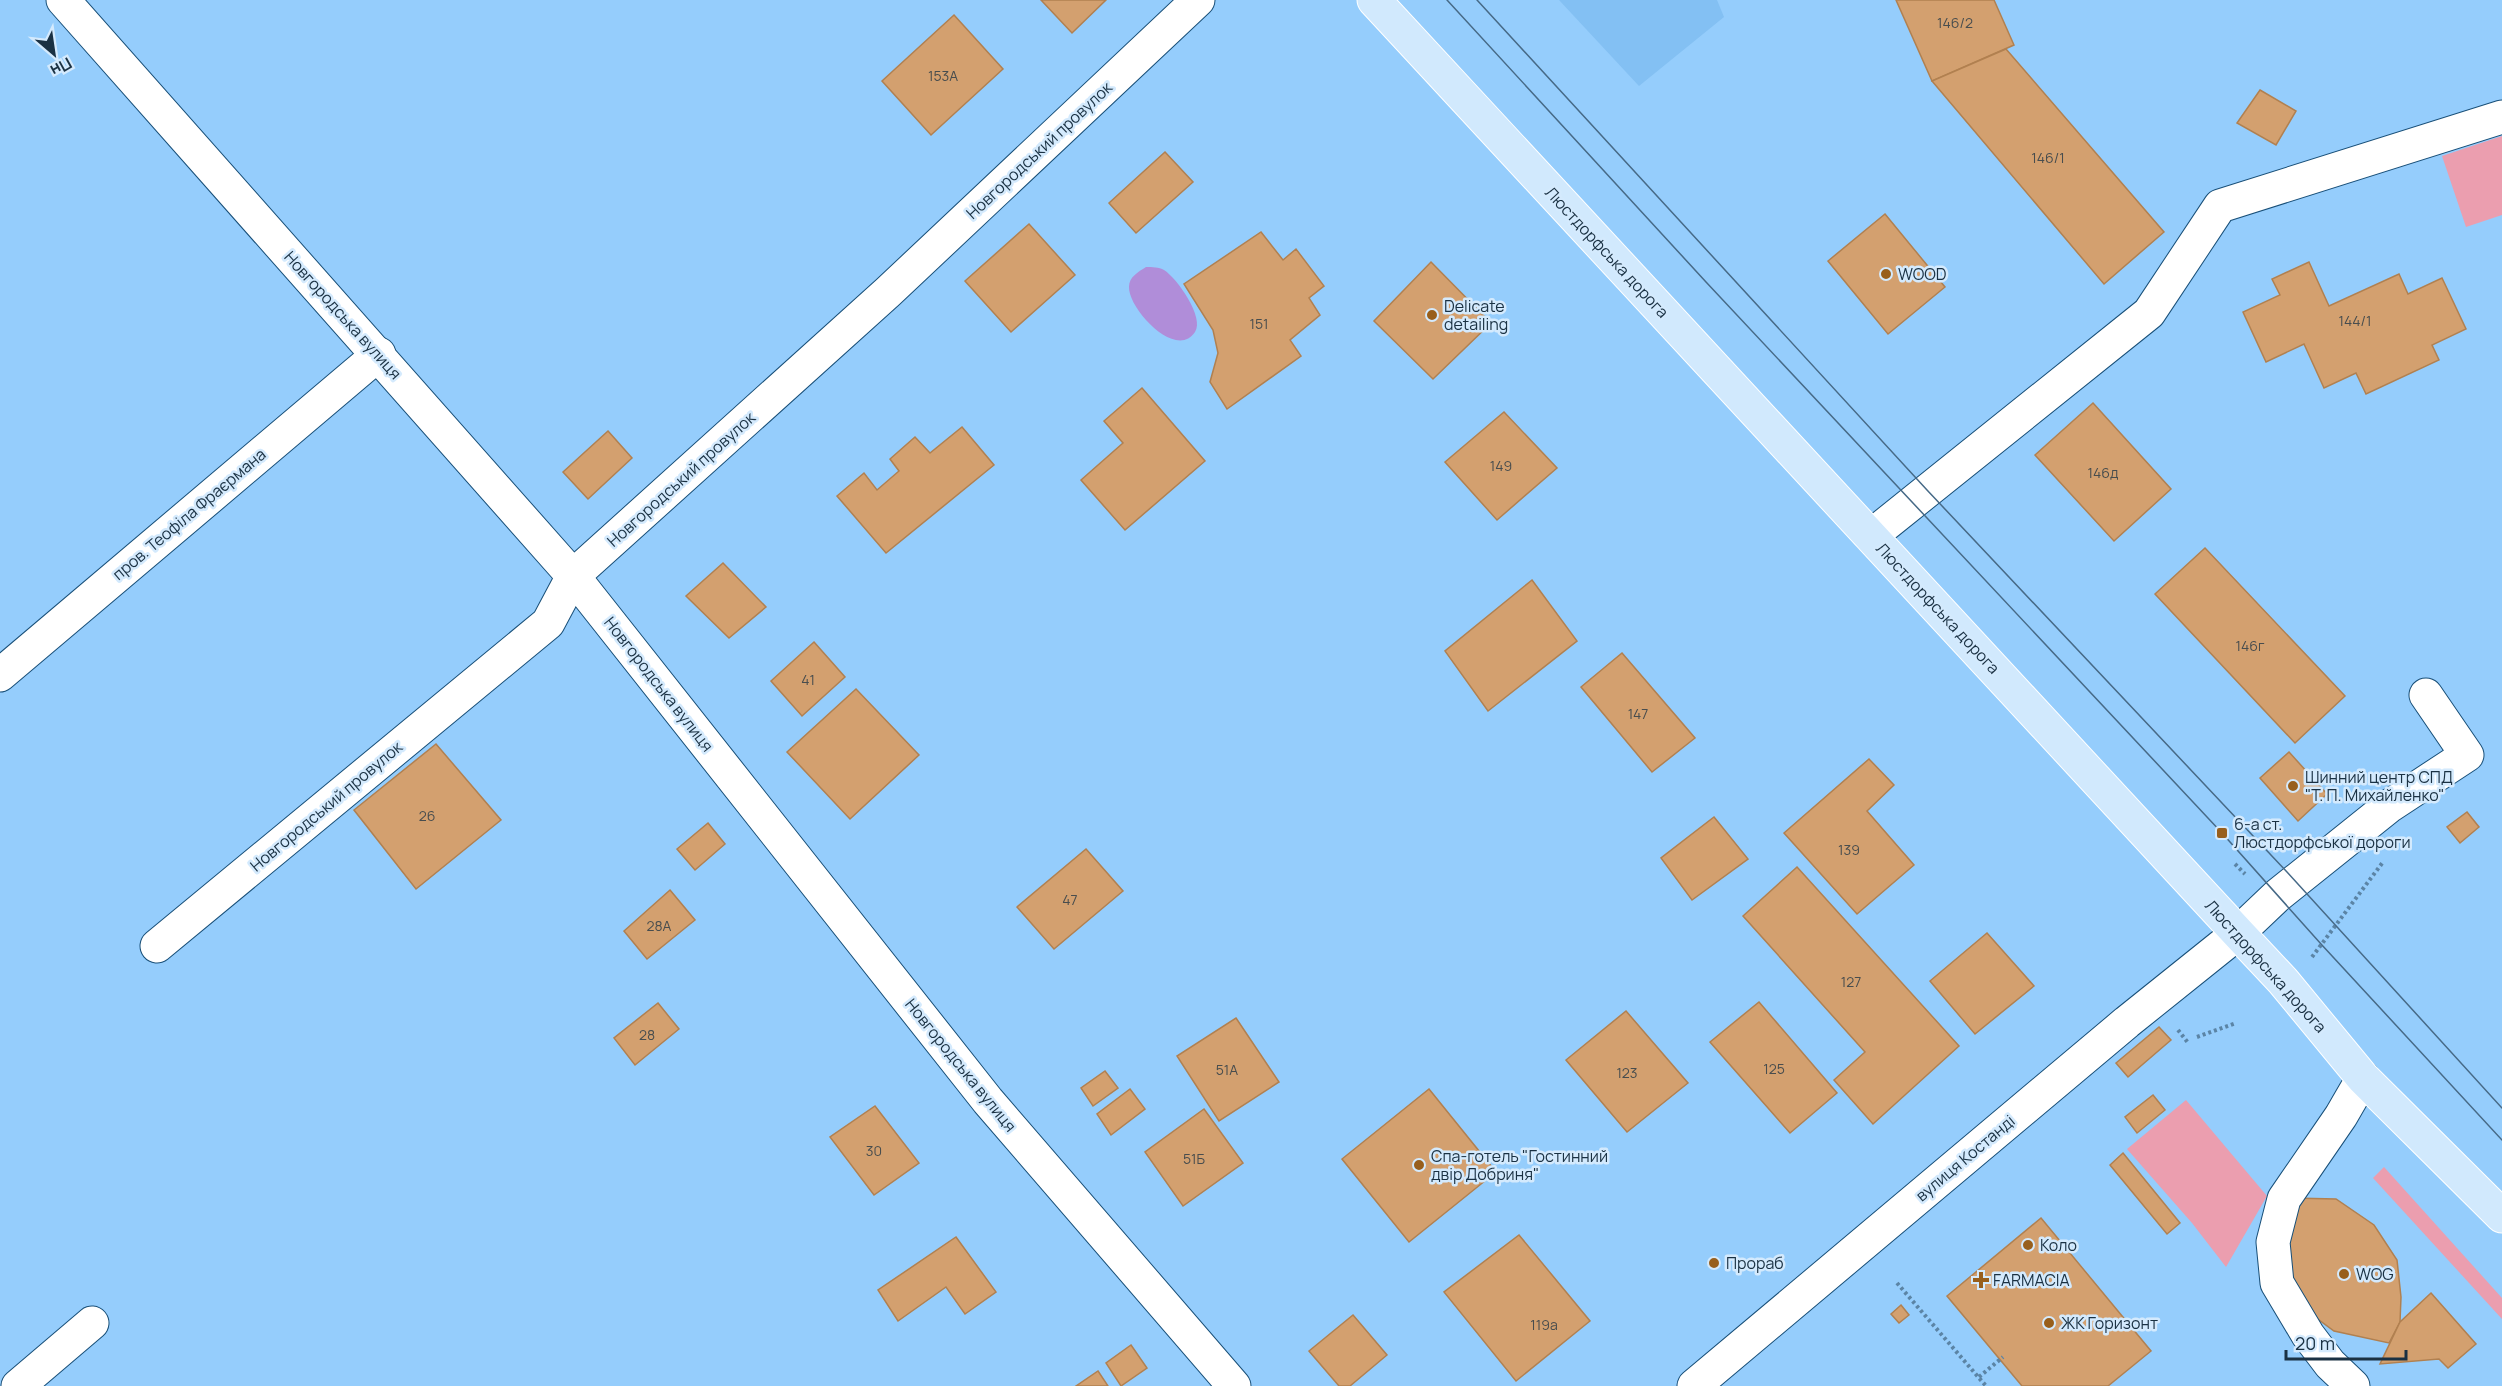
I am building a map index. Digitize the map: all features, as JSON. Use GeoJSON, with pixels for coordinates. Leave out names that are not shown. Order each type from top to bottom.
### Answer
{"type":"FeatureCollection","features":[{"type":"Feature","properties":{"kind":"main road","name":"Люстдорфська дорога"},"geometry":{"type":"LineString","coordinates":[[1374,0],[2283,981],[2363,1078],[2502,1216]]}},
{"type":"Feature","properties":{"kind":"street","name":"Новгородська вулиця"},"geometry":{"type":"LineString","coordinates":[[63,0],[379,354],[573,576],[988,1101],[1234,1386]]}},
{"type":"Feature","properties":{"kind":"street","name":"Новгородський провулок"},"geometry":{"type":"LineString","coordinates":[[157,946],[548,623],[573,576],[888,292],[1198,0]]}},
{"type":"Feature","properties":{"kind":"street"},"geometry":{"type":"LineString","coordinates":[[1871,536],[2149,313],[2220,206],[2502,117]]}},
{"type":"Feature","properties":{"kind":"street","name":"пров. Теофіла Фраєрмана"},"geometry":{"type":"LineString","coordinates":[[0,675],[379,354]]}},
{"type":"Feature","properties":{"kind":"street","name":"вулиця Костанді"},"geometry":{"type":"LineString","coordinates":[[1694,1386],[2136,1015],[2238,933],[2278,895],[2388,807],[2467,755],[2426,695]]}},
{"type":"Feature","properties":{"kind":"street"},"geometry":{"type":"LineString","coordinates":[[2353,1386],[2330,1364],[2308,1335],[2277,1283],[2273,1242],[2284,1199],[2341,1116],[2363,1078]]}},
{"type":"Feature","properties":{"kind":"street"},"geometry":{"type":"LineString","coordinates":[[18,1386],[92,1323]]}},
{"type":"Feature","properties":{"kind":"path"},"geometry":{"type":"LineString","coordinates":[[2309,960],[2385,859]]}},
{"type":"Feature","properties":{"kind":"path"},"geometry":{"type":"LineString","coordinates":[[2172,1023],[2189,1044]]}},
{"type":"Feature","properties":{"kind":"path"},"geometry":{"type":"LineString","coordinates":[[2197,1037],[2236,1023]]}},
{"type":"Feature","properties":{"kind":"path"},"geometry":{"type":"LineString","coordinates":[[1897,1283],[1986,1386]]}},
{"type":"Feature","properties":{"kind":"path"},"geometry":{"type":"LineString","coordinates":[[1979,1377],[2003,1357]]}},
{"type":"Feature","properties":{"kind":"shaded area"},"geometry":{"type":"Polygon","coordinates":[[[1559,0],[1717,0],[1724,17],[1639,86],[1559,0]]]}},
{"type":"Feature","properties":{"kind":"shaded area"},"geometry":{"type":"Polygon","coordinates":[[[2502,136],[2502,215],[2466,227],[2442,156],[2502,136]]]}},
{"type":"Feature","properties":{"kind":"shaded area"},"geometry":{"type":"Polygon","coordinates":[[[1146,267],[1164,270],[1176,281],[1188,299],[1193,308],[1197,326],[1195,332],[1187,339],[1177,340],[1166,336],[1154,328],[1136,307],[1129,283],[1134,275],[1146,267]]]}},
{"type":"Feature","properties":{"kind":"shaded area"},"geometry":{"type":"Polygon","coordinates":[[[2186,1100],[2267,1196],[2226,1267],[2192,1223],[2127,1149],[2186,1100]]]}},
{"type":"Feature","properties":{"kind":"shaded area"},"geometry":{"type":"Polygon","coordinates":[[[2384,1167],[2502,1298],[2502,1319],[2373,1178],[2384,1167]]]}},
{"type":"Feature","properties":{"kind":"building"},"geometry":{"type":"Polygon","coordinates":[[[1041,0],[1106,0],[1072,33],[1041,0]]]}},
{"type":"Feature","properties":{"kind":"building"},"geometry":{"type":"Polygon","coordinates":[[[1896,0],[1994,0],[2014,45],[1932,81],[1896,0]]]}},
{"type":"Feature","properties":{"kind":"building"},"geometry":{"type":"Polygon","coordinates":[[[954,15],[1003,69],[931,135],[882,81],[954,15]]]}},
{"type":"Feature","properties":{"kind":"building"},"geometry":{"type":"Polygon","coordinates":[[[2006,49],[2164,232],[2104,284],[1932,81],[2006,49]]]}},
{"type":"Feature","properties":{"kind":"building"},"geometry":{"type":"Polygon","coordinates":[[[2260,90],[2296,111],[2276,145],[2237,123],[2260,90]]]}},
{"type":"Feature","properties":{"kind":"building"},"geometry":{"type":"Polygon","coordinates":[[[1165,152],[1193,182],[1136,233],[1109,203],[1165,152]]]}},
{"type":"Feature","properties":{"kind":"building","name":"WOOD"},"geometry":{"type":"Polygon","coordinates":[[[1885,214],[1945,287],[1888,334],[1828,261],[1885,214]]]}},
{"type":"Feature","properties":{"kind":"building"},"geometry":{"type":"Polygon","coordinates":[[[1029,224],[1075,275],[1011,332],[965,281],[1029,224]]]}},
{"type":"Feature","properties":{"kind":"building"},"geometry":{"type":"Polygon","coordinates":[[[1261,232],[1283,260],[1296,249],[1324,286],[1309,298],[1320,315],[1290,340],[1301,356],[1227,409],[1210,382],[1218,353],[1213,330],[1184,284],[1261,232]]]}},
{"type":"Feature","properties":{"kind":"building","name":"Delicate detailing"},"geometry":{"type":"Polygon","coordinates":[[[1431,262],[1491,323],[1433,379],[1374,321],[1431,262]]]}},
{"type":"Feature","properties":{"kind":"building"},"geometry":{"type":"Polygon","coordinates":[[[2309,262],[2329,306],[2399,274],[2408,294],[2442,278],[2466,329],[2432,345],[2439,360],[2366,394],[2356,373],[2324,388],[2304,344],[2266,362],[2243,312],[2280,295],[2272,279],[2309,262]]]}},
{"type":"Feature","properties":{"kind":"building"},"geometry":{"type":"Polygon","coordinates":[[[1142,388],[1205,461],[1125,530],[1081,480],[1123,443],[1104,421],[1142,388]]]}},
{"type":"Feature","properties":{"kind":"building"},"geometry":{"type":"Polygon","coordinates":[[[2093,403],[2171,489],[2114,541],[2035,455],[2093,403]]]}},
{"type":"Feature","properties":{"kind":"building"},"geometry":{"type":"Polygon","coordinates":[[[1504,412],[1557,468],[1497,520],[1445,462],[1504,412]]]}},
{"type":"Feature","properties":{"kind":"building"},"geometry":{"type":"Polygon","coordinates":[[[962,427],[994,465],[886,553],[837,496],[864,473],[877,490],[899,471],[890,459],[915,437],[930,453],[962,427]]]}},
{"type":"Feature","properties":{"kind":"building"},"geometry":{"type":"Polygon","coordinates":[[[608,431],[632,458],[588,499],[563,472],[608,431]]]}},
{"type":"Feature","properties":{"kind":"building"},"geometry":{"type":"Polygon","coordinates":[[[2205,548],[2345,696],[2295,743],[2155,594],[2205,548]]]}},
{"type":"Feature","properties":{"kind":"building"},"geometry":{"type":"Polygon","coordinates":[[[723,563],[766,607],[729,638],[686,596],[723,563]]]}},
{"type":"Feature","properties":{"kind":"building"},"geometry":{"type":"Polygon","coordinates":[[[1532,580],[1577,641],[1488,711],[1445,651],[1532,580]]]}},
{"type":"Feature","properties":{"kind":"building"},"geometry":{"type":"Polygon","coordinates":[[[814,642],[845,677],[802,716],[771,681],[814,642]]]}},
{"type":"Feature","properties":{"kind":"building"},"geometry":{"type":"Polygon","coordinates":[[[1622,653],[1695,738],[1652,772],[1581,687],[1622,653]]]}},
{"type":"Feature","properties":{"kind":"building"},"geometry":{"type":"Polygon","coordinates":[[[856,689],[919,755],[850,819],[787,752],[856,689]]]}},
{"type":"Feature","properties":{"kind":"building"},"geometry":{"type":"Polygon","coordinates":[[[436,744],[501,820],[416,889],[354,810],[436,744]]]}},
{"type":"Feature","properties":{"kind":"building","name":"Шинний центр СПД \"Т. П. Михайленко\""},"geometry":{"type":"Polygon","coordinates":[[[2289,752],[2327,794],[2298,821],[2260,778],[2289,752]]]}},
{"type":"Feature","properties":{"kind":"building"},"geometry":{"type":"Polygon","coordinates":[[[1869,759],[1894,785],[1867,811],[1914,865],[1857,914],[1784,833],[1869,759]]]}},
{"type":"Feature","properties":{"kind":"building"},"geometry":{"type":"Polygon","coordinates":[[[2467,812],[2479,827],[2460,843],[2447,827],[2467,812]]]}},
{"type":"Feature","properties":{"kind":"building"},"geometry":{"type":"Polygon","coordinates":[[[1714,817],[1748,859],[1692,900],[1661,858],[1714,817]]]}},
{"type":"Feature","properties":{"kind":"building"},"geometry":{"type":"Polygon","coordinates":[[[708,823],[725,844],[695,870],[677,849],[708,823]]]}},
{"type":"Feature","properties":{"kind":"building"},"geometry":{"type":"Polygon","coordinates":[[[1086,849],[1123,891],[1054,949],[1017,907],[1086,849]]]}},
{"type":"Feature","properties":{"kind":"building"},"geometry":{"type":"Polygon","coordinates":[[[1797,867],[1959,1046],[1873,1124],[1834,1080],[1865,1052],[1743,916],[1797,867]]]}},
{"type":"Feature","properties":{"kind":"building"},"geometry":{"type":"Polygon","coordinates":[[[670,890],[695,920],[647,959],[624,931],[670,890]]]}},
{"type":"Feature","properties":{"kind":"building"},"geometry":{"type":"Polygon","coordinates":[[[1987,933],[2034,986],[1975,1034],[1930,981],[1987,933]]]}},
{"type":"Feature","properties":{"kind":"building"},"geometry":{"type":"Polygon","coordinates":[[[1759,1002],[1837,1093],[1790,1133],[1710,1042],[1759,1002]]]}},
{"type":"Feature","properties":{"kind":"building"},"geometry":{"type":"Polygon","coordinates":[[[658,1003],[679,1029],[635,1065],[614,1038],[658,1003]]]}},
{"type":"Feature","properties":{"kind":"building"},"geometry":{"type":"Polygon","coordinates":[[[1626,1011],[1688,1083],[1627,1132],[1566,1060],[1626,1011]]]}},
{"type":"Feature","properties":{"kind":"building"},"geometry":{"type":"Polygon","coordinates":[[[1236,1018],[1279,1082],[1219,1121],[1177,1056],[1236,1018]]]}},
{"type":"Feature","properties":{"kind":"building"},"geometry":{"type":"Polygon","coordinates":[[[2159,1027],[2171,1040],[2128,1077],[2116,1063],[2159,1027]]]}},
{"type":"Feature","properties":{"kind":"building"},"geometry":{"type":"Polygon","coordinates":[[[1105,1071],[1118,1088],[1093,1106],[1081,1088],[1105,1071]]]}},
{"type":"Feature","properties":{"kind":"building"},"geometry":{"type":"Polygon","coordinates":[[[1130,1089],[1145,1109],[1111,1135],[1097,1114],[1130,1089]]]}},
{"type":"Feature","properties":{"kind":"building","name":"Спа-готель \"Гостинний двір Добриня\""},"geometry":{"type":"Polygon","coordinates":[[[1429,1089],[1496,1172],[1409,1242],[1342,1159],[1429,1089]]]}},
{"type":"Feature","properties":{"kind":"building"},"geometry":{"type":"Polygon","coordinates":[[[2153,1095],[2165,1110],[2137,1133],[2125,1117],[2153,1095]]]}},
{"type":"Feature","properties":{"kind":"building"},"geometry":{"type":"Polygon","coordinates":[[[875,1106],[919,1163],[874,1195],[830,1137],[875,1106]]]}},
{"type":"Feature","properties":{"kind":"building"},"geometry":{"type":"Polygon","coordinates":[[[1204,1109],[1243,1163],[1183,1206],[1145,1152],[1204,1109]]]}},
{"type":"Feature","properties":{"kind":"building"},"geometry":{"type":"Polygon","coordinates":[[[2123,1153],[2180,1223],[2167,1234],[2110,1165],[2123,1153]]]}},
{"type":"Feature","properties":{"kind":"building","name":"WOG"},"geometry":{"type":"Polygon","coordinates":[[[2291,1198],[2336,1199],[2374,1225],[2397,1260],[2401,1297],[2400,1322],[2389,1343],[2334,1331],[2307,1311],[2282,1254],[2291,1198]]]}},
{"type":"Feature","properties":{"kind":"building","name":"ЖК Горизонт"},"geometry":{"type":"Polygon","coordinates":[[[2041,1218],[2151,1351],[2108,1386],[2022,1386],[1947,1296],[2041,1218]]]}},
{"type":"Feature","properties":{"kind":"building"},"geometry":{"type":"Polygon","coordinates":[[[1519,1235],[1590,1321],[1516,1381],[1444,1292],[1519,1235]]]}},
{"type":"Feature","properties":{"kind":"building"},"geometry":{"type":"Polygon","coordinates":[[[956,1237],[996,1292],[965,1314],[946,1287],[898,1321],[878,1290],[956,1237]]]}},
{"type":"Feature","properties":{"kind":"building"},"geometry":{"type":"Polygon","coordinates":[[[2431,1293],[2476,1344],[2448,1368],[2439,1359],[2380,1364],[2400,1322],[2431,1293]]]}},
{"type":"Feature","properties":{"kind":"building"},"geometry":{"type":"Polygon","coordinates":[[[1901,1305],[1909,1315],[1899,1323],[1891,1314],[1901,1305]]]}},
{"type":"Feature","properties":{"kind":"building"},"geometry":{"type":"Polygon","coordinates":[[[1353,1315],[1387,1355],[1350,1386],[1339,1386],[1309,1351],[1353,1315]]]}},
{"type":"Feature","properties":{"kind":"building"},"geometry":{"type":"Polygon","coordinates":[[[1131,1345],[1147,1368],[1121,1386],[1106,1363],[1131,1345]]]}},
{"type":"Feature","properties":{"kind":"building"},"geometry":{"type":"Polygon","coordinates":[[[1098,1371],[1108,1386],[1076,1386],[1098,1371]]]}},
{"type":"Feature","properties":{"kind":"tram line"},"geometry":{"type":"LineString","coordinates":[[1447,0],[1706,282],[2222,833],[2502,1140]]}},
{"type":"Feature","properties":{"kind":"tram line"},"geometry":{"type":"LineString","coordinates":[[1477,0],[1927,490],[2287,872],[2502,1108]]}},
{"type":"Feature","properties":{"kind":"place","name":"WOOD"},"geometry":{"type":"Point","coordinates":[1886,274]}},
{"type":"Feature","properties":{"kind":"place","name":"Delicate detailing"},"geometry":{"type":"Point","coordinates":[1432,315]}},
{"type":"Feature","properties":{"kind":"place","name":"Шинний центр СПД \"Т. П. Михайленко\""},"geometry":{"type":"Point","coordinates":[2293,786]}},
{"type":"Feature","properties":{"kind":"place","name":"6-а ст. Люстдорфської дороги"},"geometry":{"type":"Point","coordinates":[2222,833]}},
{"type":"Feature","properties":{"kind":"place","name":"Спа-готель \"Гостинний двір Добриня\""},"geometry":{"type":"Point","coordinates":[1419,1165]}},
{"type":"Feature","properties":{"kind":"place","name":"Коло"},"geometry":{"type":"Point","coordinates":[2028,1245]}},
{"type":"Feature","properties":{"kind":"place","name":"Прораб"},"geometry":{"type":"Point","coordinates":[1714,1263]}},
{"type":"Feature","properties":{"kind":"place","name":"WOG"},"geometry":{"type":"Point","coordinates":[2344,1274]}},
{"type":"Feature","properties":{"kind":"place","name":"FARMACIA"},"geometry":{"type":"Point","coordinates":[1981,1280]}},
{"type":"Feature","properties":{"kind":"place","name":"ЖК Горизонт"},"geometry":{"type":"Point","coordinates":[2049,1323]}}]}
